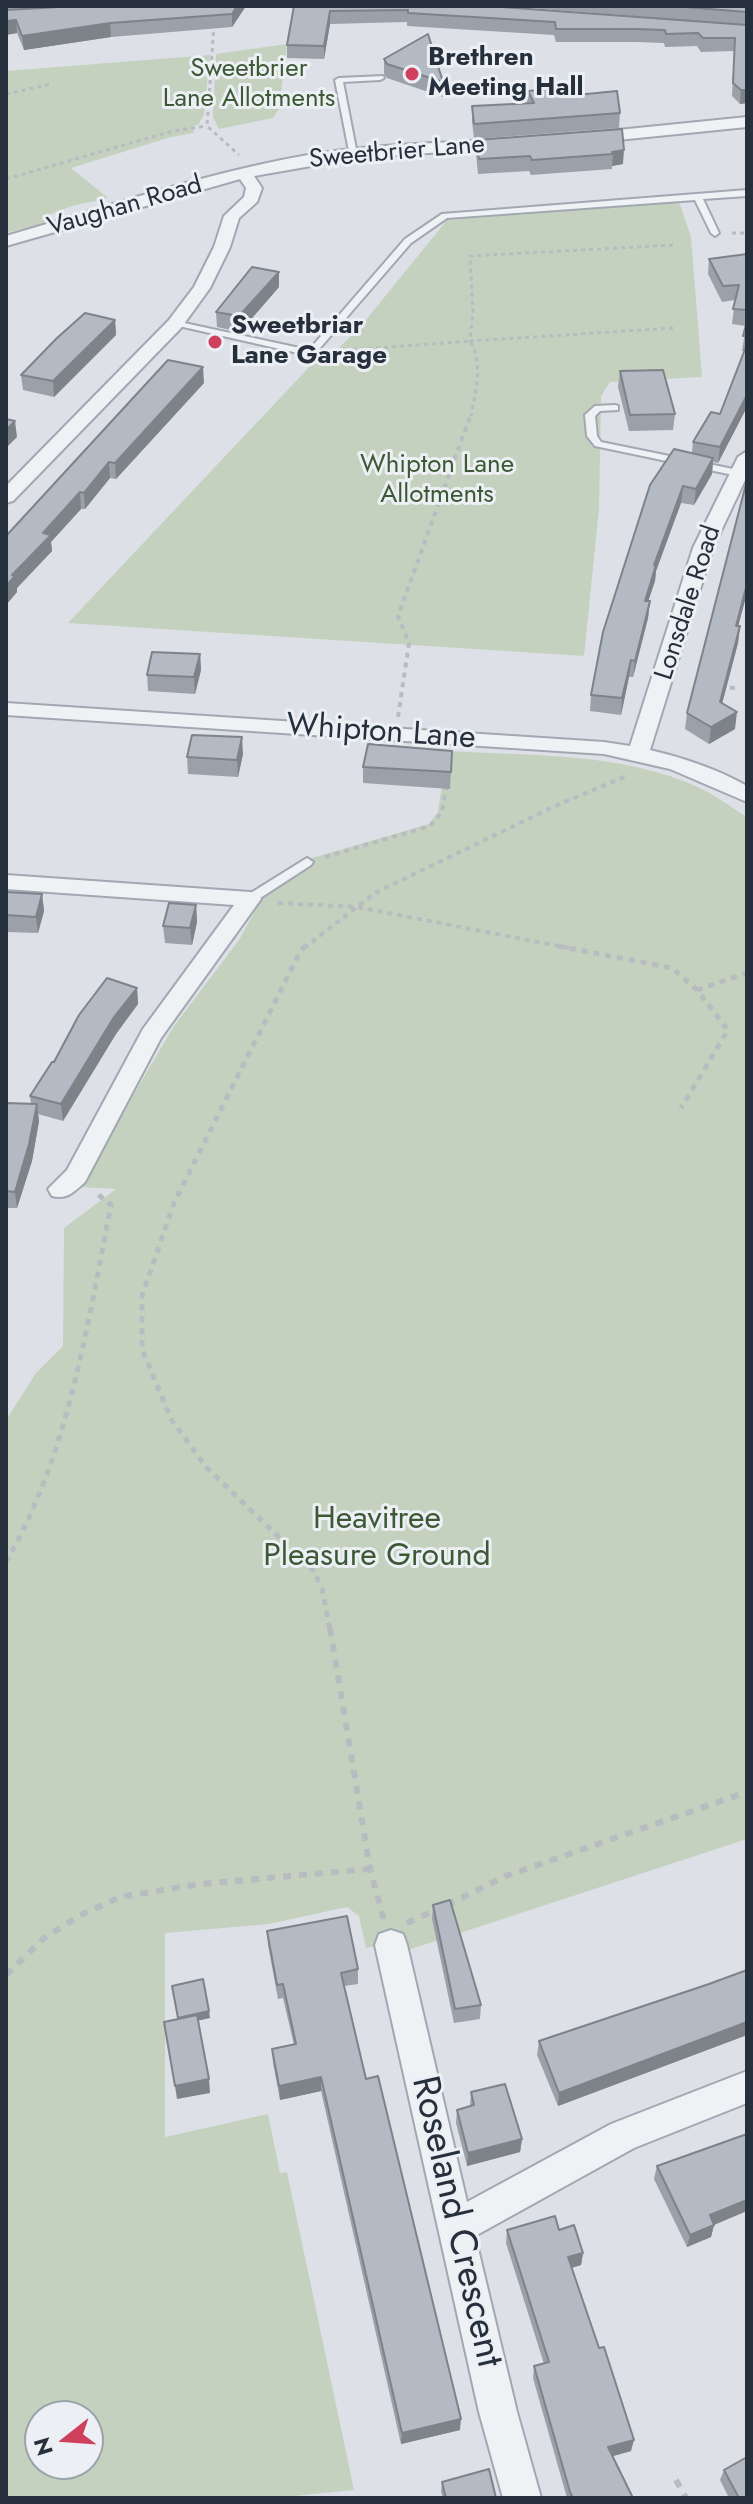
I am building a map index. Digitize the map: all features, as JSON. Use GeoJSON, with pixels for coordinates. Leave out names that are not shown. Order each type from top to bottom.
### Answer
{"type":"FeatureCollection","features":[{"type":"Feature","properties":{"kind":"street"},"geometry":{"type":"LineString","coordinates":[[572,139],[747,122]]}},
{"type":"Feature","properties":{"kind":"street","name":"Sweetbrier Lane"},"geometry":{"type":"LineString","coordinates":[[252,172],[353,154],[531,142]]}},
{"type":"Feature","properties":{"kind":"street"},"geometry":{"type":"LineString","coordinates":[[6,497],[175,324],[202,288],[220,199],[251,199],[254,188],[252,172]]}},
{"type":"Feature","properties":{"kind":"street","name":"Vaughan Road"},"geometry":{"type":"LineString","coordinates":[[6,241],[220,199],[252,172]]}},
{"type":"Feature","properties":{"kind":"street","name":"Lonsdale Road"},"geometry":{"type":"LineString","coordinates":[[638,753],[703,548],[742,465]]}},
{"type":"Feature","properties":{"kind":"street"},"geometry":{"type":"LineString","coordinates":[[727,495],[747,502]]}},
{"type":"Feature","properties":{"kind":"street","name":"Whipton Lane"},"geometry":{"type":"LineString","coordinates":[[6,709],[563,744],[638,753],[667,760],[707,773],[747,795]]}},
{"type":"Feature","properties":{"kind":"street"},"geometry":{"type":"LineString","coordinates":[[6,882],[244,899]]}},
{"type":"Feature","properties":{"kind":"street"},"geometry":{"type":"LineString","coordinates":[[68,1182],[151,1035],[244,899]]}},
{"type":"Feature","properties":{"kind":"street","name":"Roseland Crescent"},"geometry":{"type":"LineString","coordinates":[[392,1934],[498,2412],[522,2498]]}},
{"type":"Feature","properties":{"kind":"street"},"geometry":{"type":"LineString","coordinates":[[456,2227],[623,2136],[747,2087]]}},
{"type":"Feature","properties":{"kind":"lane"},"geometry":{"type":"LineString","coordinates":[[353,154],[339,80],[380,78]]}},
{"type":"Feature","properties":{"kind":"lane"},"geometry":{"type":"LineString","coordinates":[[175,324],[311,353],[408,241],[445,216],[747,193]]}},
{"type":"Feature","properties":{"kind":"lane"},"geometry":{"type":"LineString","coordinates":[[698,197],[715,233]]}},
{"type":"Feature","properties":{"kind":"lane"},"geometry":{"type":"LineString","coordinates":[[615,408],[598,408],[590,415],[592,436],[598,444],[742,465]]}},
{"type":"Feature","properties":{"kind":"lane"},"geometry":{"type":"LineString","coordinates":[[244,899],[307,862]]}},
{"type":"Feature","properties":{"kind":"path"},"geometry":{"type":"LineString","coordinates":[[207,126],[214,24]]}},
{"type":"Feature","properties":{"kind":"path"},"geometry":{"type":"LineString","coordinates":[[6,94],[51,84]]}},
{"type":"Feature","properties":{"kind":"path"},"geometry":{"type":"LineString","coordinates":[[207,126],[252,172]]}},
{"type":"Feature","properties":{"kind":"path"},"geometry":{"type":"LineString","coordinates":[[6,179],[173,131],[207,126]]}},
{"type":"Feature","properties":{"kind":"path"},"geometry":{"type":"LineString","coordinates":[[397,719],[409,643],[398,616],[442,499],[455,452],[469,425],[477,384],[476,350],[470,341],[473,312],[470,256],[673,245]]}},
{"type":"Feature","properties":{"kind":"path"},"geometry":{"type":"LineString","coordinates":[[311,353],[673,328]]}},
{"type":"Feature","properties":{"kind":"path"},"geometry":{"type":"LineString","coordinates":[[664,677],[739,689]]}},
{"type":"Feature","properties":{"kind":"path"},"geometry":{"type":"LineString","coordinates":[[307,862],[430,826],[442,812],[454,737]]}},
{"type":"Feature","properties":{"kind":"path"},"geometry":{"type":"LineString","coordinates":[[667,760],[555,806],[375,893],[301,950],[239,1068],[174,1203],[142,1296],[142,1349],[171,1419],[189,1445],[237,1499],[292,1547],[313,1570],[322,1589],[370,1869],[392,1934],[506,1876],[747,1792]]}},
{"type":"Feature","properties":{"kind":"path"},"geometry":{"type":"LineString","coordinates":[[244,899],[305,906],[357,907],[672,968],[697,990],[728,1030],[681,1108]]}},
{"type":"Feature","properties":{"kind":"path"},"geometry":{"type":"LineString","coordinates":[[697,990],[747,973]]}},
{"type":"Feature","properties":{"kind":"path"},"geometry":{"type":"LineString","coordinates":[[6,1562],[29,1522],[76,1385],[111,1205],[68,1182]]}},
{"type":"Feature","properties":{"kind":"path"},"geometry":{"type":"LineString","coordinates":[[6,1975],[43,1939],[79,1916],[120,1897],[200,1884],[370,1869]]}},
{"type":"Feature","properties":{"kind":"path"},"geometry":{"type":"LineString","coordinates":[[676,2480],[686,2498]]}},
{"type":"Feature","properties":{"kind":"green space","name":"Sweetbrier Lane Allotments"},"geometry":{"type":"Polygon","coordinates":[[[287,44],[279,109],[273,118],[219,129],[213,117],[216,54],[287,44]]]}},
{"type":"Feature","properties":{"kind":"green space","name":"Sweetbrier Lane Allotments"},"geometry":{"type":"Polygon","coordinates":[[[210,55],[204,115],[198,125],[192,126],[194,133],[171,137],[71,168],[108,198],[72,206],[51,214],[43,224],[6,233],[6,71],[210,55]]]}},
{"type":"Feature","properties":{"kind":"green space","name":"Whipton Lane Allotments"},"geometry":{"type":"Polygon","coordinates":[[[679,202],[691,237],[702,377],[610,382],[601,396],[599,508],[584,656],[68,623],[313,363],[328,359],[361,326],[447,220],[679,202]]]}},
{"type":"Feature","properties":{"kind":"green space","name":"Heavitree Pleasure Ground"},"geometry":{"type":"Polygon","coordinates":[[[447,751],[543,755],[640,768],[700,788],[747,817],[747,1839],[408,1950],[405,1940],[366,1948],[359,1916],[347,1907],[269,1924],[165,1933],[165,2137],[268,2114],[280,2173],[287,2172],[354,2490],[274,2498],[6,2498],[6,1420],[36,1373],[63,1346],[64,1228],[116,1189],[79,1187],[174,1026],[239,940],[267,889],[305,860],[429,824],[438,812],[447,751]]]}},
{"type":"Feature","properties":{"kind":"building"},"geometry":{"type":"Polygon","coordinates":[[[77,6],[237,6],[232,14],[110,23],[22,36],[16,20],[6,21],[6,10],[77,6]]]}},
{"type":"Feature","properties":{"kind":"building"},"geometry":{"type":"Polygon","coordinates":[[[294,6],[488,6],[747,25],[747,90],[741,90],[733,83],[735,38],[703,38],[698,33],[666,34],[665,30],[556,29],[555,22],[408,13],[408,10],[330,11],[324,46],[287,45],[294,6]]]}},
{"type":"Feature","properties":{"kind":"building"},"geometry":{"type":"Polygon","coordinates":[[[672,6],[747,6],[747,12],[672,6]]]}},
{"type":"Feature","properties":{"kind":"building"},"geometry":{"type":"Polygon","coordinates":[[[428,34],[443,82],[387,64],[384,59],[428,34]]]}},
{"type":"Feature","properties":{"kind":"building"},"geometry":{"type":"Polygon","coordinates":[[[562,88],[566,96],[617,91],[620,113],[474,124],[472,106],[534,103],[528,91],[562,88]]]}},
{"type":"Feature","properties":{"kind":"building"},"geometry":{"type":"Polygon","coordinates":[[[622,129],[624,150],[613,154],[532,160],[530,156],[479,159],[476,140],[622,129]]]}},
{"type":"Feature","properties":{"kind":"building"},"geometry":{"type":"Polygon","coordinates":[[[747,254],[747,310],[733,309],[739,285],[723,286],[709,259],[747,254]]]}},
{"type":"Feature","properties":{"kind":"building"},"geometry":{"type":"Polygon","coordinates":[[[252,267],[279,272],[239,316],[216,312],[252,267]]]}},
{"type":"Feature","properties":{"kind":"building"},"geometry":{"type":"Polygon","coordinates":[[[85,313],[115,320],[53,381],[21,375],[57,338],[85,313]]]}},
{"type":"Feature","properties":{"kind":"building"},"geometry":{"type":"Polygon","coordinates":[[[747,344],[747,395],[720,447],[693,442],[711,412],[720,414],[747,344]]]}},
{"type":"Feature","properties":{"kind":"building"},"geometry":{"type":"Polygon","coordinates":[[[168,360],[203,367],[115,463],[109,462],[84,493],[80,492],[43,533],[51,535],[12,575],[15,576],[6,586],[6,536],[168,360]]]}},
{"type":"Feature","properties":{"kind":"building"},"geometry":{"type":"Polygon","coordinates":[[[663,370],[675,414],[630,415],[620,371],[663,370]]]}},
{"type":"Feature","properties":{"kind":"building"},"geometry":{"type":"Polygon","coordinates":[[[6,419],[15,421],[6,430],[6,419]]]}},
{"type":"Feature","properties":{"kind":"building"},"geometry":{"type":"Polygon","coordinates":[[[674,449],[713,458],[696,489],[683,486],[654,565],[645,601],[650,601],[622,698],[591,695],[603,632],[650,485],[674,449]]]}},
{"type":"Feature","properties":{"kind":"building"},"geometry":{"type":"Polygon","coordinates":[[[747,480],[747,584],[736,626],[740,626],[720,702],[737,712],[711,727],[687,713],[747,480]]]}},
{"type":"Feature","properties":{"kind":"building"},"geometry":{"type":"Polygon","coordinates":[[[152,652],[200,654],[194,677],[147,675],[152,652]]]}},
{"type":"Feature","properties":{"kind":"building"},"geometry":{"type":"Polygon","coordinates":[[[192,735],[242,737],[237,760],[187,757],[192,735]]]}},
{"type":"Feature","properties":{"kind":"building"},"geometry":{"type":"Polygon","coordinates":[[[368,744],[452,751],[451,772],[363,767],[368,744]]]}},
{"type":"Feature","properties":{"kind":"building"},"geometry":{"type":"Polygon","coordinates":[[[6,892],[42,894],[36,917],[6,915],[6,892]]]}},
{"type":"Feature","properties":{"kind":"building"},"geometry":{"type":"Polygon","coordinates":[[[169,903],[196,905],[190,928],[163,926],[169,903]]]}},
{"type":"Feature","properties":{"kind":"building"},"geometry":{"type":"Polygon","coordinates":[[[107,978],[137,988],[114,1017],[61,1104],[30,1096],[54,1062],[79,1015],[107,978]]]}},
{"type":"Feature","properties":{"kind":"building"},"geometry":{"type":"Polygon","coordinates":[[[6,1103],[37,1104],[15,1192],[6,1191],[6,1103]]]}},
{"type":"Feature","properties":{"kind":"building"},"geometry":{"type":"Polygon","coordinates":[[[450,1900],[481,2005],[455,2009],[433,1905],[450,1900]]]}},
{"type":"Feature","properties":{"kind":"building"},"geometry":{"type":"Polygon","coordinates":[[[347,1916],[358,1969],[341,1973],[366,2079],[378,2076],[461,2419],[402,2433],[321,2077],[279,2086],[272,2049],[296,2044],[283,1984],[277,1985],[267,1931],[347,1916]]]}},
{"type":"Feature","properties":{"kind":"building"},"geometry":{"type":"Polygon","coordinates":[[[747,1970],[747,2022],[559,2093],[539,2041],[747,1970]]]}},
{"type":"Feature","properties":{"kind":"building"},"geometry":{"type":"Polygon","coordinates":[[[203,1979],[209,2011],[178,2018],[172,1986],[203,1979]]]}},
{"type":"Feature","properties":{"kind":"building"},"geometry":{"type":"Polygon","coordinates":[[[197,2015],[209,2079],[175,2086],[164,2022],[197,2015]]]}},
{"type":"Feature","properties":{"kind":"building"},"geometry":{"type":"Polygon","coordinates":[[[505,2084],[522,2139],[468,2153],[457,2110],[474,2105],[471,2092],[505,2084]]]}},
{"type":"Feature","properties":{"kind":"building"},"geometry":{"type":"Polygon","coordinates":[[[747,2134],[747,2200],[710,2215],[714,2225],[690,2235],[657,2166],[747,2134]]]}},
{"type":"Feature","properties":{"kind":"building"},"geometry":{"type":"Polygon","coordinates":[[[555,2216],[559,2230],[574,2225],[583,2253],[568,2257],[599,2348],[604,2347],[634,2440],[608,2447],[633,2498],[573,2498],[534,2366],[549,2362],[507,2230],[555,2216]]]}},
{"type":"Feature","properties":{"kind":"building"},"geometry":{"type":"Polygon","coordinates":[[[747,2457],[747,2496],[739,2498],[724,2470],[747,2457]]]}},
{"type":"Feature","properties":{"kind":"building"},"geometry":{"type":"Polygon","coordinates":[[[489,2469],[496,2498],[446,2498],[442,2482],[489,2469]]]}},
{"type":"Feature","properties":{"kind":"place","name":"Brethren Meeting Hall"},"geometry":{"type":"Point","coordinates":[412,74]}},
{"type":"Feature","properties":{"kind":"place","name":"Sweetbriar Lane Garage"},"geometry":{"type":"Point","coordinates":[215,342]}}]}
